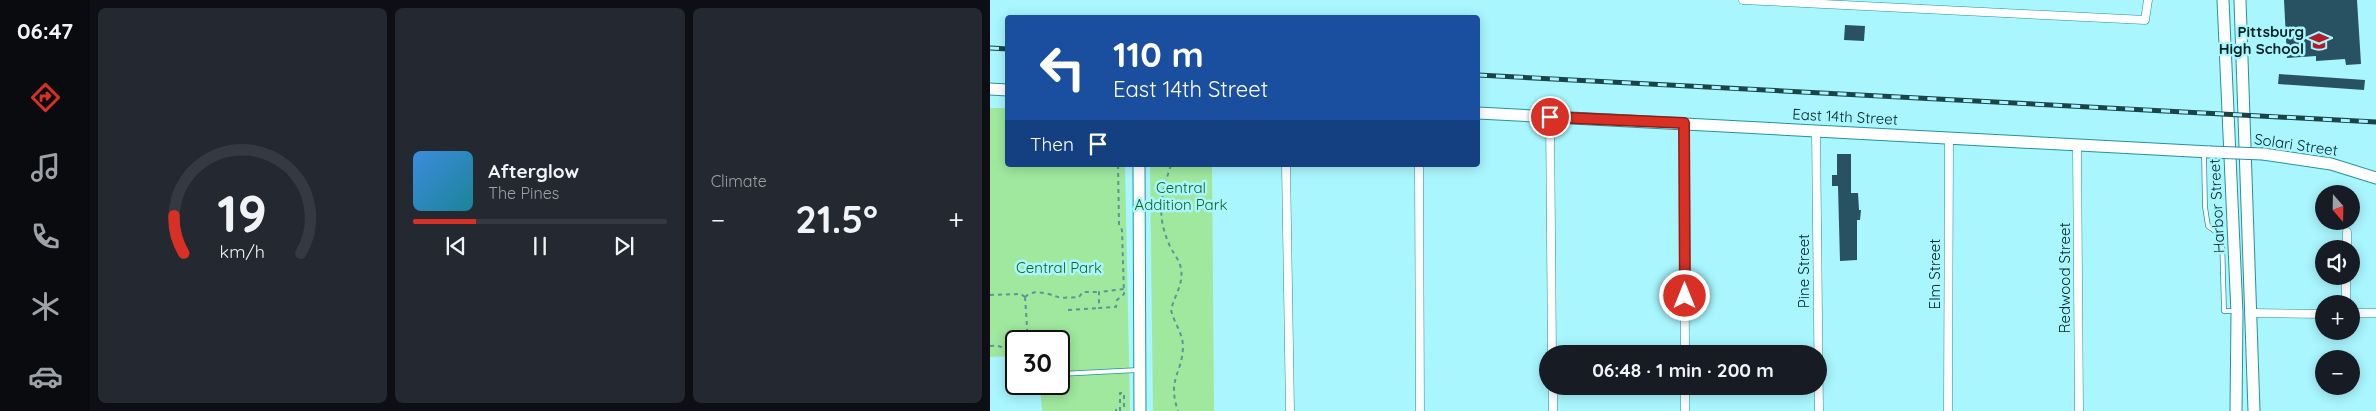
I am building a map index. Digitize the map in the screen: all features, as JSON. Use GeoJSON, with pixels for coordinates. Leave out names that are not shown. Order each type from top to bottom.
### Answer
{"type":"FeatureCollection","features":[{"type":"Feature","properties":{"kind":"street"},"geometry":{"type":"LineString","coordinates":[[1743,0],[1897,4],[2145,20],[2148,0]]}},
{"type":"Feature","properties":{"kind":"street","name":"Harbor Street"},"geometry":{"type":"LineString","coordinates":[[2223,0],[2237,310],[2236,411]]}},
{"type":"Feature","properties":{"kind":"street","name":"Harbor Street"},"geometry":{"type":"LineString","coordinates":[[2240,0],[2254,411]]}},
{"type":"Feature","properties":{"kind":"street"},"geometry":{"type":"LineString","coordinates":[[990,89],[1005,90]]}},
{"type":"Feature","properties":{"kind":"street","name":"East 14th Street"},"geometry":{"type":"LineString","coordinates":[[1480,113],[2207,152]]}},
{"type":"Feature","properties":{"kind":"street"},"geometry":{"type":"LineString","coordinates":[[1550,117],[1552,345]]}},
{"type":"Feature","properties":{"kind":"street"},"geometry":{"type":"LineString","coordinates":[[1684,123],[1685,345]]}},
{"type":"Feature","properties":{"kind":"street","name":"Pine Street"},"geometry":{"type":"LineString","coordinates":[[1816,130],[1819,411]]}},
{"type":"Feature","properties":{"kind":"street","name":"Elm Street"},"geometry":{"type":"LineString","coordinates":[[1948,411],[1949,137]]}},
{"type":"Feature","properties":{"kind":"street","name":"Redwood Street"},"geometry":{"type":"LineString","coordinates":[[2078,145],[2080,411]]}},
{"type":"Feature","properties":{"kind":"street","name":"Solari Street"},"geometry":{"type":"LineString","coordinates":[[2207,152],[2263,154],[2331,164],[2376,178]]}},
{"type":"Feature","properties":{"kind":"street"},"geometry":{"type":"LineString","coordinates":[[1139,167],[1140,411]]}},
{"type":"Feature","properties":{"kind":"street"},"geometry":{"type":"LineString","coordinates":[[1286,167],[1290,411]]}},
{"type":"Feature","properties":{"kind":"street"},"geometry":{"type":"LineString","coordinates":[[1419,167],[1420,411]]}},
{"type":"Feature","properties":{"kind":"street"},"geometry":{"type":"LineString","coordinates":[[2347,232],[2347,240]]}},
{"type":"Feature","properties":{"kind":"street"},"geometry":{"type":"LineString","coordinates":[[2252,313],[2315,314]]}},
{"type":"Feature","properties":{"kind":"street"},"geometry":{"type":"LineString","coordinates":[[2360,314],[2376,313]]}},
{"type":"Feature","properties":{"kind":"street"},"geometry":{"type":"LineString","coordinates":[[1553,395],[1553,411]]}},
{"type":"Feature","properties":{"kind":"street"},"geometry":{"type":"LineString","coordinates":[[1685,395],[1686,411]]}},
{"type":"Feature","properties":{"kind":"lane"},"geometry":{"type":"LineString","coordinates":[[2207,152],[2205,207],[2208,226],[2222,236],[2224,311],[2237,310]]}},
{"type":"Feature","properties":{"kind":"lane"},"geometry":{"type":"LineString","coordinates":[[1070,374],[1140,370]]}},
{"type":"Feature","properties":{"kind":"path"},"geometry":{"type":"LineString","coordinates":[[1068,310],[1116,307],[1117,300],[1124,294],[1122,230],[1119,225],[1118,167]]}},
{"type":"Feature","properties":{"kind":"path"},"geometry":{"type":"LineString","coordinates":[[1170,167],[1162,198],[1160,216],[1165,235],[1181,268],[1180,282],[1171,310],[1182,338],[1183,348],[1173,385],[1178,411]]}},
{"type":"Feature","properties":{"kind":"path"},"geometry":{"type":"LineString","coordinates":[[1025,297],[1029,293],[1050,293],[1055,297],[1079,297],[1083,292],[1124,289]]}},
{"type":"Feature","properties":{"kind":"path"},"geometry":{"type":"LineString","coordinates":[[1099,292],[1099,308]]}},
{"type":"Feature","properties":{"kind":"path"},"geometry":{"type":"LineString","coordinates":[[990,294],[1021,294],[1025,297]]}},
{"type":"Feature","properties":{"kind":"path"},"geometry":{"type":"LineString","coordinates":[[1025,297],[1027,330]]}},
{"type":"Feature","properties":{"kind":"path"},"geometry":{"type":"LineString","coordinates":[[990,346],[1005,347]]}},
{"type":"Feature","properties":{"kind":"path"},"geometry":{"type":"LineString","coordinates":[[1120,411],[1120,394],[1124,393],[1124,411]]}},
{"type":"Feature","properties":{"kind":"green space","name":"Central Park"},"geometry":{"type":"Polygon","coordinates":[[[990,108],[1005,108],[1005,167],[1125,167],[1130,411],[1042,411],[1041,395],[1070,395],[1070,330],[1005,330],[1005,356],[990,357],[990,108]]]}},
{"type":"Feature","properties":{"kind":"green space","name":"Central Addition Park"},"geometry":{"type":"Polygon","coordinates":[[[1150,167],[1212,167],[1214,411],[1153,411],[1150,167]]]}},
{"type":"Feature","properties":{"kind":"building"},"geometry":{"type":"Polygon","coordinates":[[[2284,0],[2357,0],[2361,64],[2346,65],[2345,59],[2316,61],[2316,56],[2287,58],[2284,0]]]}},
{"type":"Feature","properties":{"kind":"building"},"geometry":{"type":"Polygon","coordinates":[[[1845,25],[1865,26],[1864,41],[1844,40],[1845,25]]]}},
{"type":"Feature","properties":{"kind":"building"},"geometry":{"type":"Polygon","coordinates":[[[2279,74],[2365,80],[2364,90],[2278,84],[2279,74]]]}},
{"type":"Feature","properties":{"kind":"building"},"geometry":{"type":"Polygon","coordinates":[[[1837,154],[1851,154],[1851,193],[1858,193],[1859,210],[1861,210],[1860,220],[1857,220],[1857,260],[1840,261],[1838,186],[1832,186],[1832,175],[1837,175],[1837,154]]]}},
{"type":"Feature","properties":{"kind":"railway"},"geometry":{"type":"LineString","coordinates":[[990,48],[1005,49]]}},
{"type":"Feature","properties":{"kind":"railway"},"geometry":{"type":"LineString","coordinates":[[1480,75],[2376,122]]}},
{"type":"Feature","properties":{"kind":"place","name":"Pittsburg High School"},"geometry":{"type":"Point","coordinates":[2319,41]}},
{"type":"Feature","properties":{"kind":"route"},"geometry":{"type":"LineString","coordinates":[[1550,117],[1684,123],[1685,296]]}}]}
